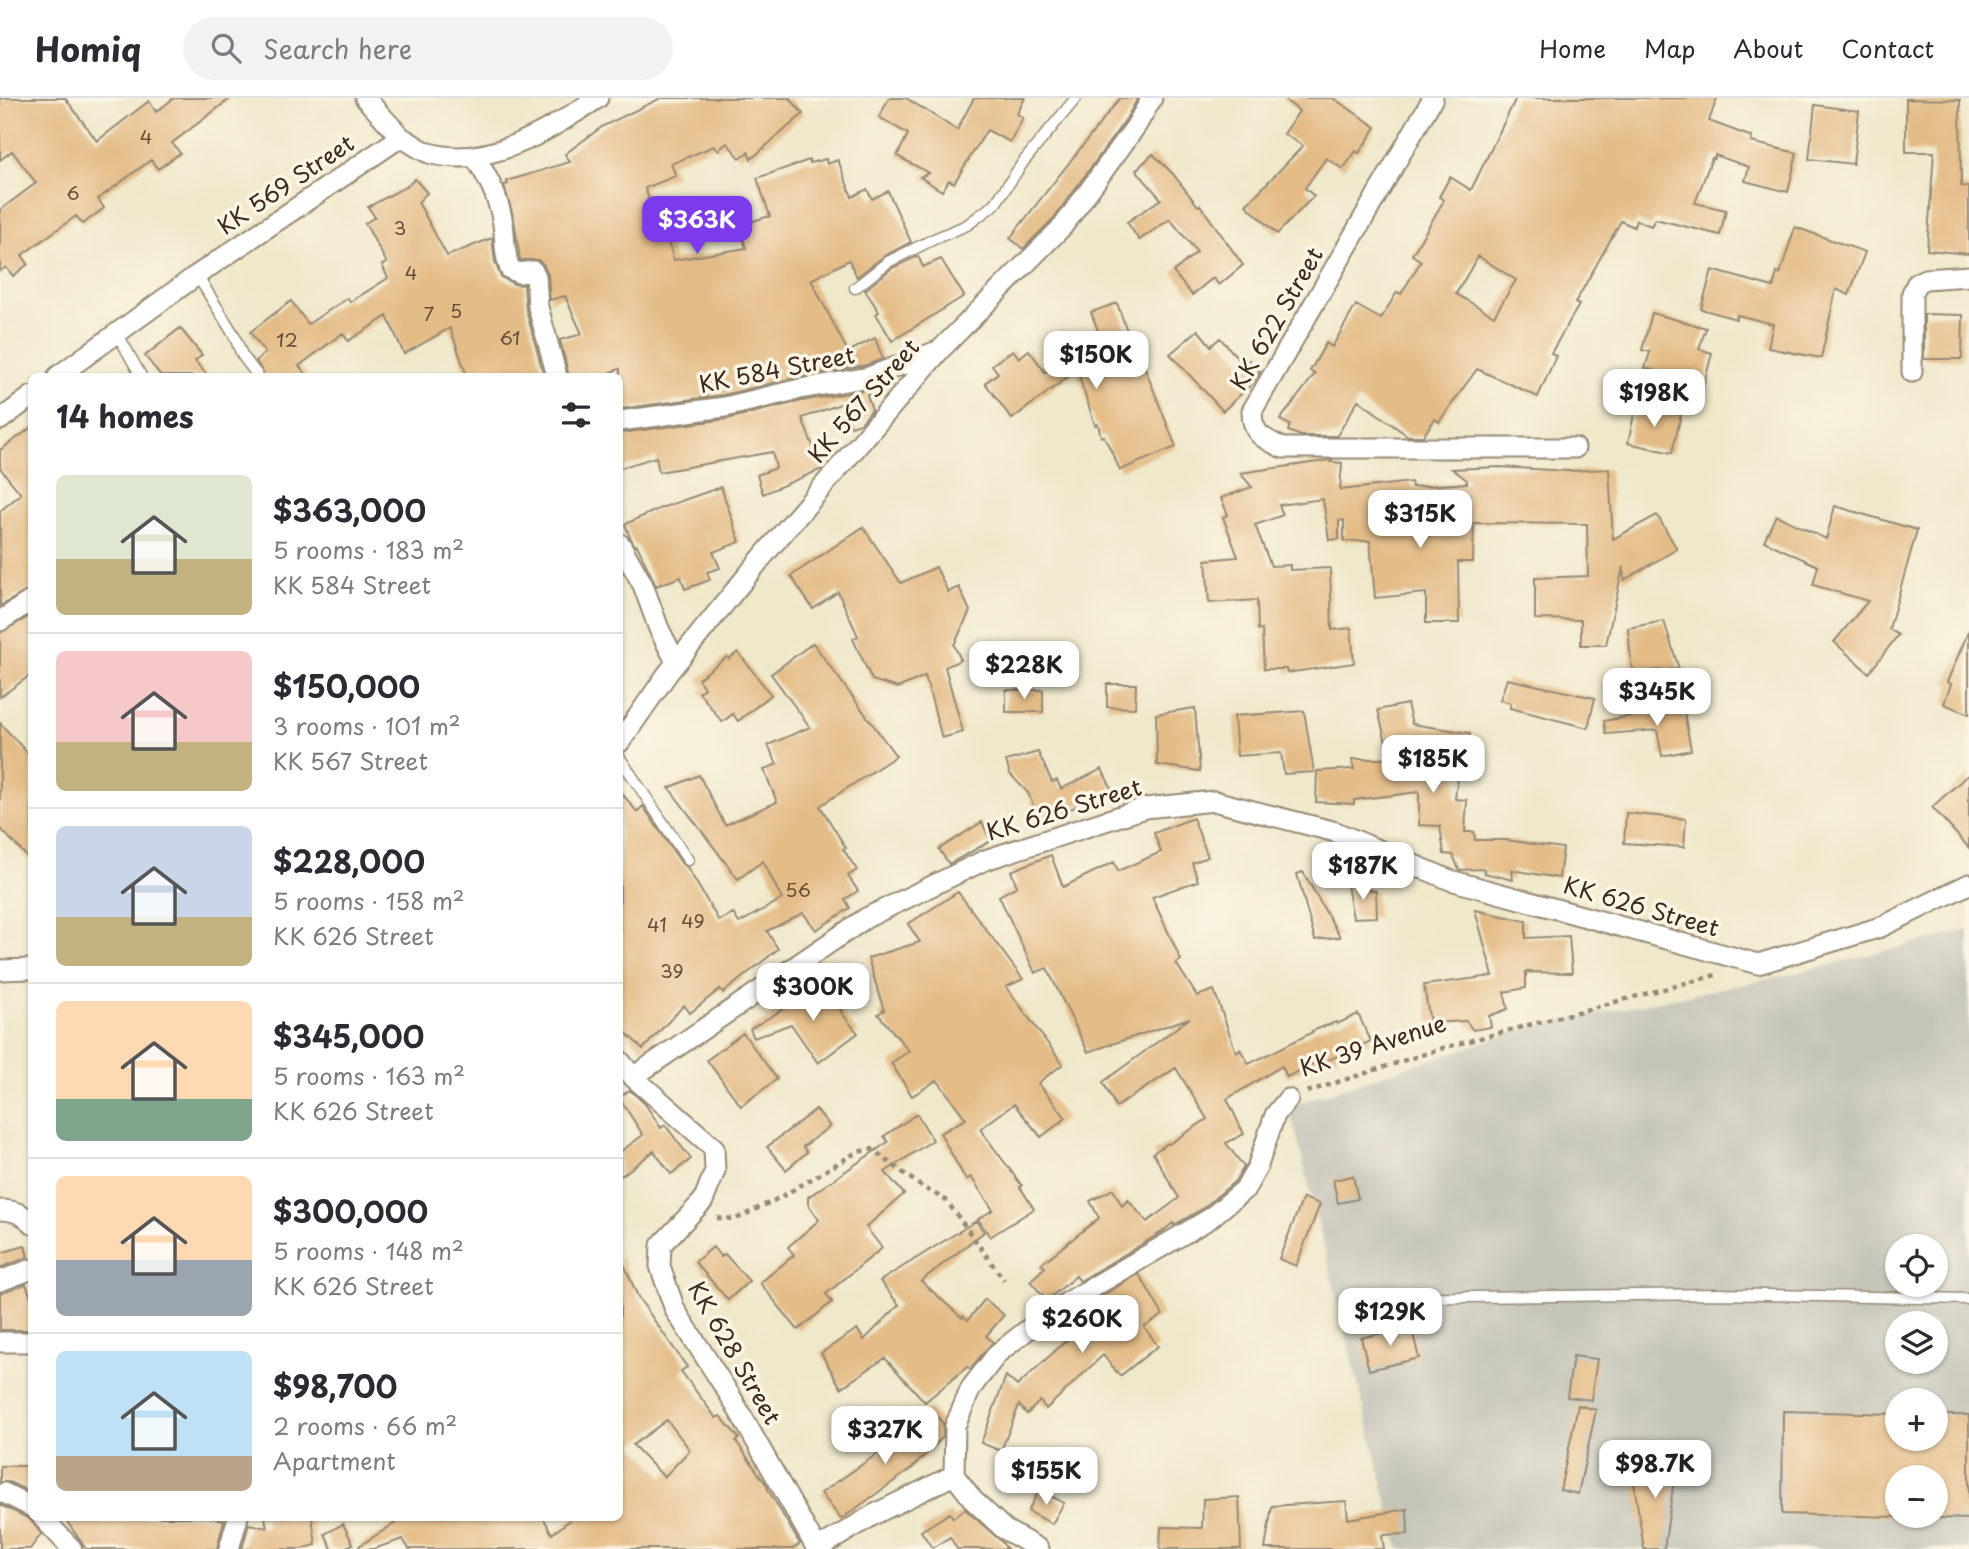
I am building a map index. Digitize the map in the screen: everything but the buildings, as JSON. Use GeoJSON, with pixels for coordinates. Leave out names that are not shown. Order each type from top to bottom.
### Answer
{"type":"FeatureCollection","features":[{"type":"Feature","properties":{"kind":"street"},"geometry":{"type":"LineString","coordinates":[[365,98],[401,137],[428,153],[457,157],[492,154],[556,123],[598,98]]}},
{"type":"Feature","properties":{"kind":"street","name":"KK 567 Street"},"geometry":{"type":"LineString","coordinates":[[623,738],[677,662],[764,555],[940,350],[1063,226],[1136,126],[1152,98]]}},
{"type":"Feature","properties":{"kind":"street","name":"KK 622 Street"},"geometry":{"type":"LineString","coordinates":[[1433,98],[1252,411],[1252,425],[1261,437],[1283,448],[1576,448]]}},
{"type":"Feature","properties":{"kind":"street","name":"KK 569 Street"},"geometry":{"type":"LineString","coordinates":[[62,373],[197,275],[401,137]]}},
{"type":"Feature","properties":{"kind":"street"},"geometry":{"type":"LineString","coordinates":[[474,156],[489,178],[497,198],[504,232],[504,251],[510,270],[519,273],[533,271],[536,276],[538,307],[556,373]]}},
{"type":"Feature","properties":{"kind":"street"},"geometry":{"type":"LineString","coordinates":[[1912,372],[1912,293],[1917,283],[1925,279],[1969,276]]}},
{"type":"Feature","properties":{"kind":"street","name":"KK 584 Street"},"geometry":{"type":"LineString","coordinates":[[623,421],[725,407],[800,389],[869,377],[940,350]]}},
{"type":"Feature","properties":{"kind":"street"},"geometry":{"type":"LineString","coordinates":[[0,420],[28,399]]}},
{"type":"Feature","properties":{"kind":"street"},"geometry":{"type":"LineString","coordinates":[[623,549],[643,585],[659,629],[677,662]]}},
{"type":"Feature","properties":{"kind":"street"},"geometry":{"type":"LineString","coordinates":[[0,621],[28,603]]}},
{"type":"Feature","properties":{"kind":"street","name":"KK 626 Street"},"geometry":{"type":"LineString","coordinates":[[633,1077],[866,918],[985,860],[1145,808],[1214,802],[1336,832],[1450,880],[1758,964],[1881,926],[1969,884]]}},
{"type":"Feature","properties":{"kind":"street"},"geometry":{"type":"LineString","coordinates":[[0,970],[28,969]]}},
{"type":"Feature","properties":{"kind":"street","name":"KK 628 Street"},"geometry":{"type":"LineString","coordinates":[[623,1065],[633,1077],[714,1149],[715,1171],[703,1201],[661,1245],[660,1266],[675,1310],[731,1397],[817,1549]]}},
{"type":"Feature","properties":{"kind":"street","name":"KK 39 Avenue"},"geometry":{"type":"LineString","coordinates":[[954,1475],[955,1426],[971,1388],[998,1353],[1049,1313],[1209,1219],[1245,1189],[1257,1168],[1275,1115],[1288,1099]]}},
{"type":"Feature","properties":{"kind":"street"},"geometry":{"type":"LineString","coordinates":[[0,1210],[11,1210],[28,1219]]}},
{"type":"Feature","properties":{"kind":"street"},"geometry":{"type":"LineString","coordinates":[[0,1281],[28,1270]]}},
{"type":"Feature","properties":{"kind":"street"},"geometry":{"type":"LineString","coordinates":[[0,1342],[28,1342]]}},
{"type":"Feature","properties":{"kind":"street"},"geometry":{"type":"LineString","coordinates":[[817,1549],[875,1514],[954,1475],[974,1501],[1004,1529],[1039,1549]]}},
{"type":"Feature","properties":{"kind":"street"},"geometry":{"type":"LineString","coordinates":[[4,1493],[28,1505]]}},
{"type":"Feature","properties":{"kind":"street"},"geometry":{"type":"LineString","coordinates":[[46,1521],[72,1549]]}},
{"type":"Feature","properties":{"kind":"street"},"geometry":{"type":"LineString","coordinates":[[229,1549],[237,1521]]}},
{"type":"Feature","properties":{"kind":"lane"},"geometry":{"type":"LineString","coordinates":[[855,288],[888,262],[967,225],[995,204],[1024,161],[1076,98]]}},
{"type":"Feature","properties":{"kind":"lane"},"geometry":{"type":"LineString","coordinates":[[197,275],[234,335],[242,355],[256,373]]}},
{"type":"Feature","properties":{"kind":"lane"},"geometry":{"type":"LineString","coordinates":[[117,333],[139,373]]}},
{"type":"Feature","properties":{"kind":"lane"},"geometry":{"type":"LineString","coordinates":[[623,762],[688,860]]}},
{"type":"Feature","properties":{"kind":"lane"},"geometry":{"type":"LineString","coordinates":[[1380,1298],[1718,1294],[1969,1299]]}},
{"type":"Feature","properties":{"kind":"path","name":"KK 39 Avenue"},"geometry":{"type":"LineString","coordinates":[[1288,1099],[1443,1048],[1718,974]]}},
{"type":"Feature","properties":{"kind":"path"},"geometry":{"type":"LineString","coordinates":[[688,1217],[736,1219],[781,1197],[858,1152],[872,1149],[922,1187],[946,1200],[1004,1280]]}},
{"type":"Feature","properties":{"kind":"shaded area"},"geometry":{"type":"Polygon","coordinates":[[[1969,930],[1969,1549],[1399,1549],[1289,1106],[1526,1028],[1788,975],[1969,930]]]}}]}
